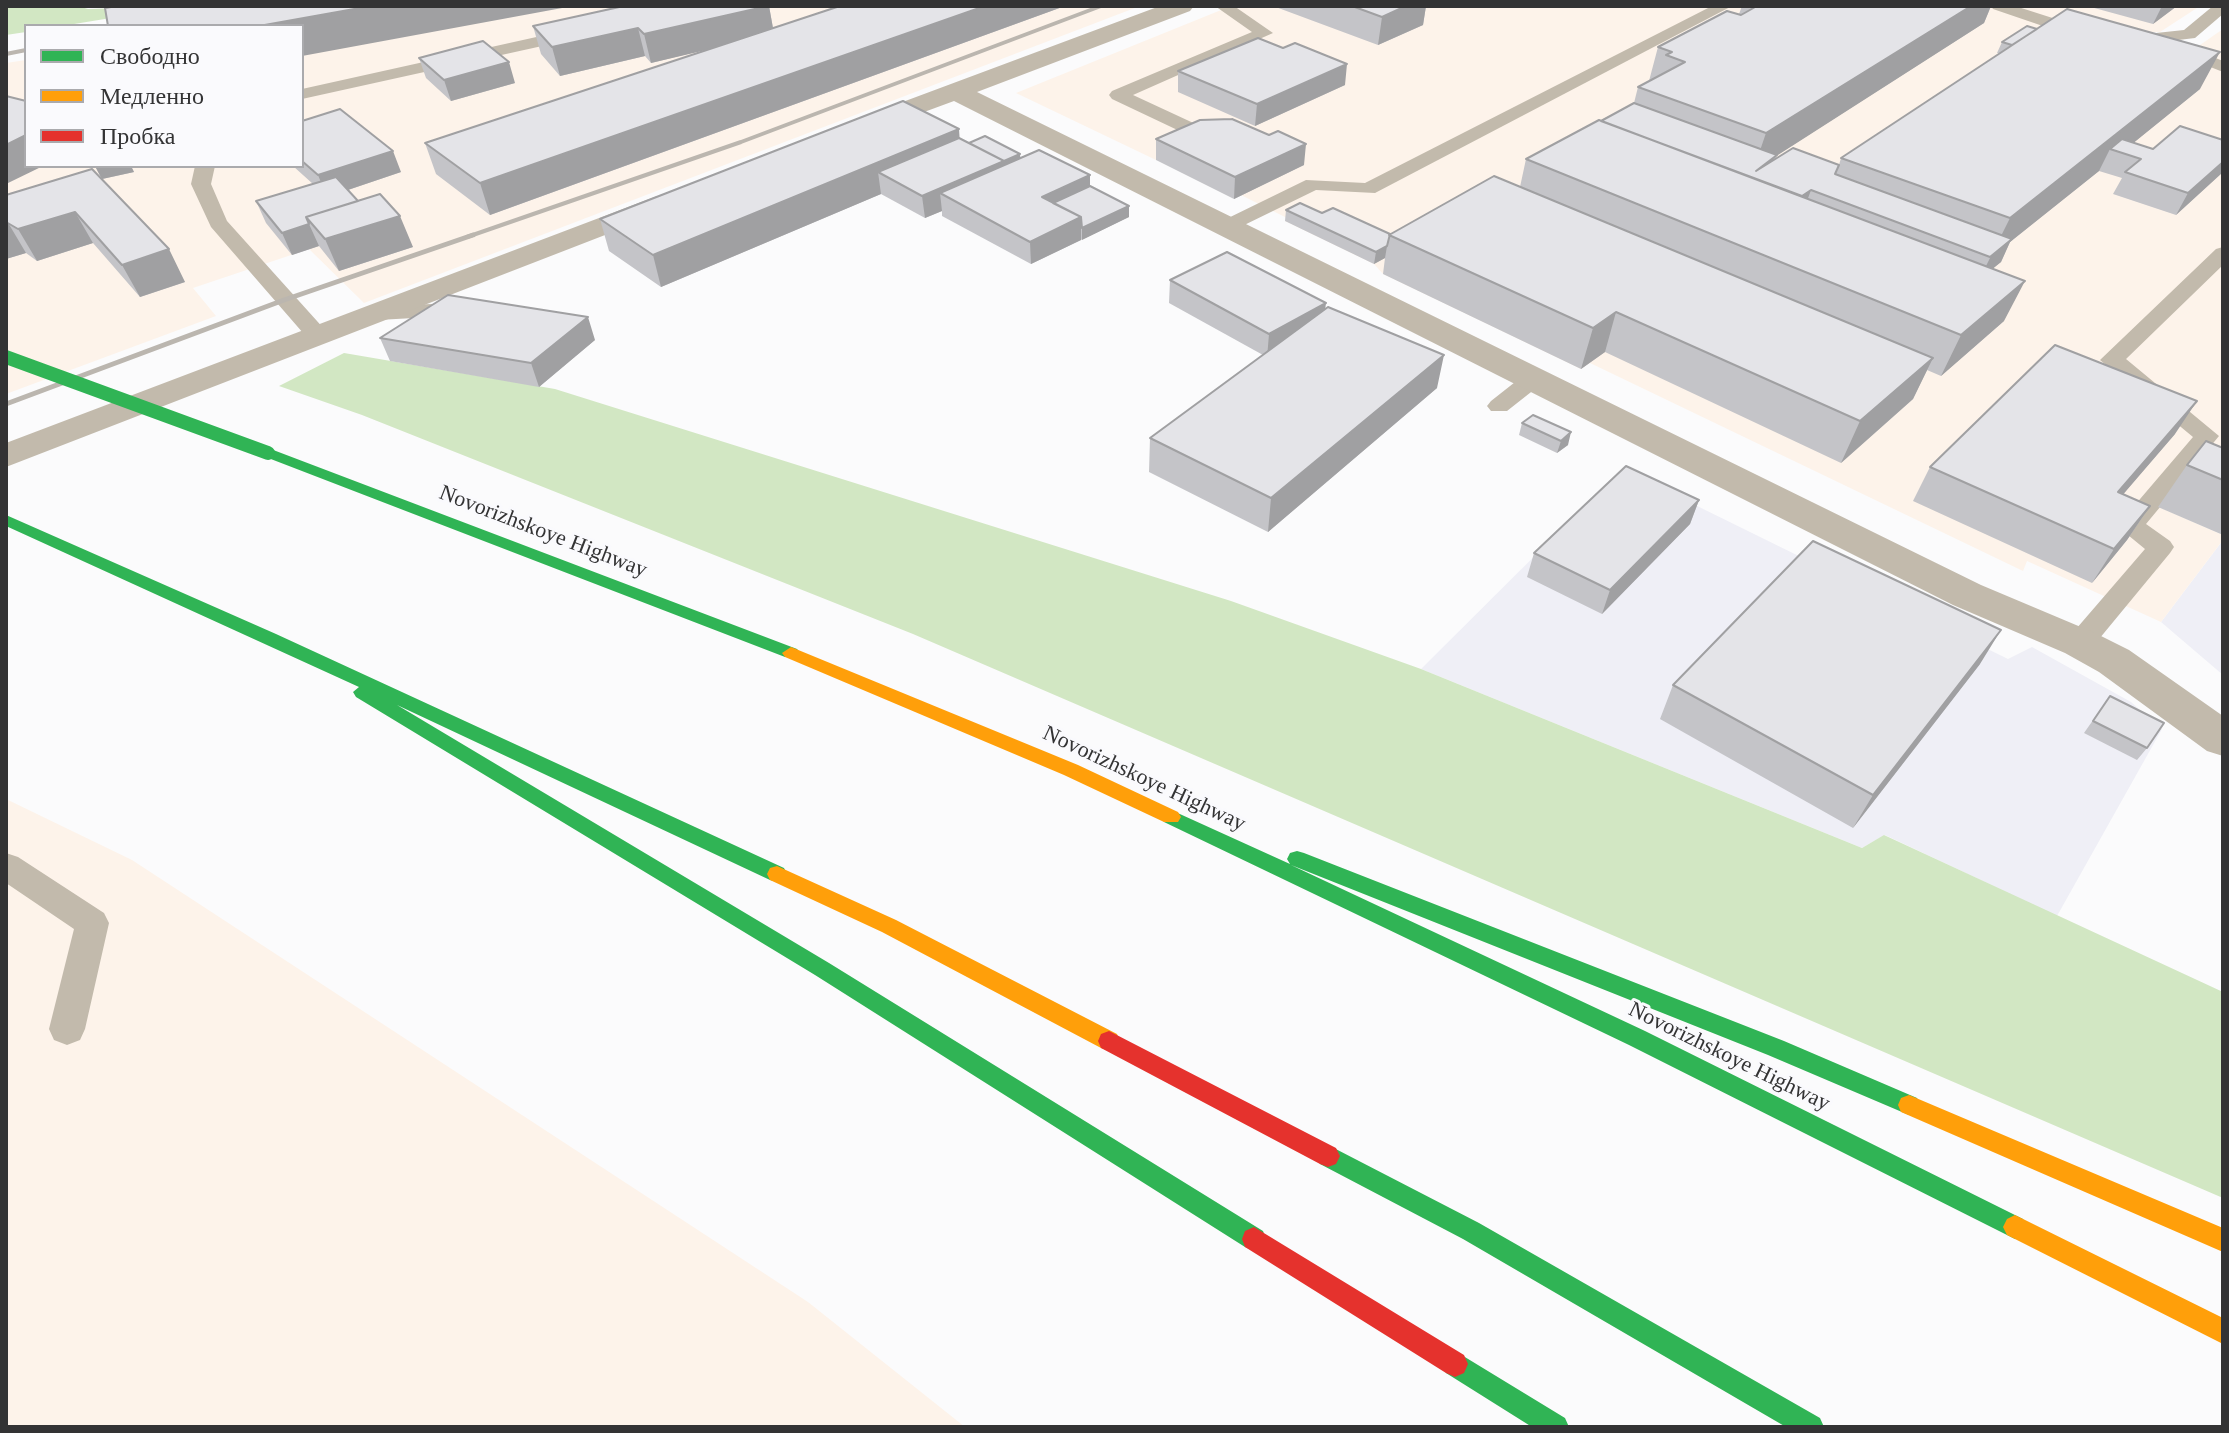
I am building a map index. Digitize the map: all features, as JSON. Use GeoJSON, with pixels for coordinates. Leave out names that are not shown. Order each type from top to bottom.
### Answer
{"type":"FeatureCollection","features":[{"type":"Feature","properties":{"kind":"main road","name":"Novorizhskoye Highway"},"geometry":{"type":"LineString","coordinates":[[6,357],[268,453],[846,674],[1071,770],[1652,1045],[2223,1331]]}},
{"type":"Feature","properties":{"kind":"main road"},"geometry":{"type":"LineString","coordinates":[[6,520],[270,638],[889,926],[1471,1231],[1811,1427]]}},
{"type":"Feature","properties":{"kind":"main road"},"geometry":{"type":"LineString","coordinates":[[270,638],[822,969],[1556,1427]]}},
{"type":"Feature","properties":{"kind":"main road"},"geometry":{"type":"LineString","coordinates":[[1071,770],[1776,1048],[2223,1240]]}},
{"type":"Feature","properties":{"kind":"street"},"geometry":{"type":"LineString","coordinates":[[836,137],[1182,6]]}},
{"type":"Feature","properties":{"kind":"street"},"geometry":{"type":"LineString","coordinates":[[954,91],[1967,595],[2080,643],[2114,661],[2223,739]]}},
{"type":"Feature","properties":{"kind":"street"},"geometry":{"type":"LineString","coordinates":[[6,456],[688,194]]}},
{"type":"Feature","properties":{"kind":"lane"},"geometry":{"type":"LineString","coordinates":[[1195,131],[1118,95],[1265,33],[1223,6]]}},
{"type":"Feature","properties":{"kind":"lane"},"geometry":{"type":"LineString","coordinates":[[1225,227],[1313,184],[1368,189],[1724,6]]}},
{"type":"Feature","properties":{"kind":"lane"},"geometry":{"type":"LineString","coordinates":[[1999,6],[2074,32],[2133,42],[2189,34],[2223,6]]}},
{"type":"Feature","properties":{"kind":"lane"},"geometry":{"type":"LineString","coordinates":[[304,94],[593,29]]}},
{"type":"Feature","properties":{"kind":"lane"},"geometry":{"type":"LineString","coordinates":[[2156,39],[2223,67]]}},
{"type":"Feature","properties":{"kind":"lane"},"geometry":{"type":"LineString","coordinates":[[205,168],[201,184],[218,223],[318,336]]}},
{"type":"Feature","properties":{"kind":"lane"},"geometry":{"type":"LineString","coordinates":[[2080,643],[2161,547],[2130,526],[2207,436],[2112,360],[2223,253]]}},
{"type":"Feature","properties":{"kind":"lane"},"geometry":{"type":"LineString","coordinates":[[378,313],[468,310]]}},
{"type":"Feature","properties":{"kind":"lane"},"geometry":{"type":"LineString","coordinates":[[1499,406],[1532,380]]}},
{"type":"Feature","properties":{"kind":"lane"},"geometry":{"type":"LineString","coordinates":[[6,866],[92,923],[67,1029]]}},
{"type":"Feature","properties":{"kind":"shaded area"},"geometry":{"type":"Polygon","coordinates":[[[333,6],[1140,6],[364,303],[309,249],[193,288],[216,316],[6,394],[6,63],[24,60],[24,168],[304,168],[304,25],[333,6]]]}},
{"type":"Feature","properties":{"kind":"shaded area"},"geometry":{"type":"Polygon","coordinates":[[[1231,6],[2200,6],[2160,32],[2123,33],[2177,61],[2223,29],[2223,502],[2159,507],[2223,535],[2223,540],[2161,622],[2027,561],[2023,571],[1590,363],[1581,369],[1383,274],[1374,264],[1285,221],[1289,219],[1241,195],[1199,141],[1156,160],[1016,93],[1231,6]]]}},
{"type":"Feature","properties":{"kind":"shaded area"},"geometry":{"type":"Polygon","coordinates":[[[1622,469],[2008,659],[2032,647],[2131,702],[2162,729],[2057,916],[1885,835],[1862,848],[1421,669],[1622,469]]]}},
{"type":"Feature","properties":{"kind":"shaded area"},"geometry":{"type":"Polygon","coordinates":[[[2223,540],[2223,675],[2161,622],[2223,540]]]}},
{"type":"Feature","properties":{"kind":"shaded area"},"geometry":{"type":"Polygon","coordinates":[[[6,799],[132,860],[808,1302],[965,1427],[6,1427],[6,799]]]}},
{"type":"Feature","properties":{"kind":"green space"},"geometry":{"type":"Polygon","coordinates":[[[6,6],[78,6],[88,9],[184,6],[74,24],[24,24],[24,32],[6,35],[6,6]]]}},
{"type":"Feature","properties":{"kind":"green space"},"geometry":{"type":"Polygon","coordinates":[[[344,353],[555,389],[1231,601],[1421,669],[1862,848],[1884,835],[2223,992],[2223,1198],[913,634],[362,415],[279,386],[344,353]]]}},
{"type":"Feature","properties":{"kind":"building"},"geometry":{"type":"Polygon","coordinates":[[[371,6],[270,24],[108,24],[105,8],[371,6]]]}},
{"type":"Feature","properties":{"kind":"building"},"geometry":{"type":"Polygon","coordinates":[[[624,6],[768,6],[644,34],[638,28],[552,47],[533,26],[624,6]]]}},
{"type":"Feature","properties":{"kind":"building"},"geometry":{"type":"Polygon","coordinates":[[[840,6],[985,6],[480,183],[425,143],[840,6]]]}},
{"type":"Feature","properties":{"kind":"building"},"geometry":{"type":"Polygon","coordinates":[[[1352,6],[1406,6],[1382,17],[1352,6]]]}},
{"type":"Feature","properties":{"kind":"building"},"geometry":{"type":"Polygon","coordinates":[[[1757,6],[1971,6],[1766,133],[1638,87],[1685,62],[1666,55],[1672,52],[1658,47],[1727,11],[1741,15],[1757,6]]]}},
{"type":"Feature","properties":{"kind":"building"},"geometry":{"type":"Polygon","coordinates":[[[2067,9],[2220,52],[2010,218],[1841,158],[2067,9]]]}},
{"type":"Feature","properties":{"kind":"building"},"geometry":{"type":"Polygon","coordinates":[[[2027,26],[2037,29],[2012,45],[2002,42],[2027,26]]]}},
{"type":"Feature","properties":{"kind":"building"},"geometry":{"type":"Polygon","coordinates":[[[1258,38],[1283,48],[1295,43],[1347,64],[1257,104],[1178,71],[1258,38]]]}},
{"type":"Feature","properties":{"kind":"building"},"geometry":{"type":"Polygon","coordinates":[[[483,41],[509,62],[444,80],[419,58],[483,41]]]}},
{"type":"Feature","properties":{"kind":"building"},"geometry":{"type":"Polygon","coordinates":[[[6,96],[24,100],[24,136],[6,145],[6,96]]]}},
{"type":"Feature","properties":{"kind":"building"},"geometry":{"type":"Polygon","coordinates":[[[903,101],[959,129],[653,255],[600,219],[903,101]]]}},
{"type":"Feature","properties":{"kind":"building"},"geometry":{"type":"Polygon","coordinates":[[[1634,103],[1777,155],[1756,171],[1793,148],[1839,165],[1835,174],[2012,239],[1990,257],[1811,190],[1802,196],[1601,121],[1634,103]]]}},
{"type":"Feature","properties":{"kind":"building"},"geometry":{"type":"Polygon","coordinates":[[[340,109],[393,151],[318,175],[304,163],[304,120],[340,109]]]}},
{"type":"Feature","properties":{"kind":"building"},"geometry":{"type":"Polygon","coordinates":[[[1232,119],[1269,135],[1278,131],[1306,144],[1235,177],[1156,139],[1200,120],[1232,119]]]}},
{"type":"Feature","properties":{"kind":"building"},"geometry":{"type":"Polygon","coordinates":[[[1599,120],[2025,281],[1961,335],[1526,159],[1599,120]]]}},
{"type":"Feature","properties":{"kind":"building"},"geometry":{"type":"Polygon","coordinates":[[[2180,126],[2223,140],[2223,162],[2188,193],[2125,172],[2141,159],[2110,149],[2122,139],[2153,149],[2180,126]]]}},
{"type":"Feature","properties":{"kind":"building"},"geometry":{"type":"Polygon","coordinates":[[[985,136],[1020,154],[1004,161],[969,143],[985,136]]]}},
{"type":"Feature","properties":{"kind":"building"},"geometry":{"type":"Polygon","coordinates":[[[959,138],[1004,161],[922,196],[878,172],[959,138]]]}},
{"type":"Feature","properties":{"kind":"building"},"geometry":{"type":"Polygon","coordinates":[[[1039,150],[1090,175],[1042,197],[1081,217],[1030,242],[940,193],[1039,150]]]}},
{"type":"Feature","properties":{"kind":"building"},"geometry":{"type":"Polygon","coordinates":[[[92,169],[169,249],[122,265],[75,212],[18,229],[6,222],[6,195],[92,169]]]}},
{"type":"Feature","properties":{"kind":"building"},"geometry":{"type":"Polygon","coordinates":[[[1494,176],[1933,358],[1860,421],[1616,312],[1593,328],[1389,235],[1494,176]]]}},
{"type":"Feature","properties":{"kind":"building"},"geometry":{"type":"Polygon","coordinates":[[[336,177],[358,201],[306,217],[309,224],[282,233],[256,201],[336,177]]]}},
{"type":"Feature","properties":{"kind":"building"},"geometry":{"type":"Polygon","coordinates":[[[1090,186],[1129,206],[1082,228],[1081,217],[1053,203],[1090,186]]]}},
{"type":"Feature","properties":{"kind":"building"},"geometry":{"type":"Polygon","coordinates":[[[380,194],[400,216],[325,239],[306,217],[380,194]]]}},
{"type":"Feature","properties":{"kind":"building"},"geometry":{"type":"Polygon","coordinates":[[[1300,203],[1322,213],[1333,208],[1390,234],[1387,246],[1376,252],[1286,210],[1300,203]]]}},
{"type":"Feature","properties":{"kind":"building"},"geometry":{"type":"Polygon","coordinates":[[[1227,252],[1326,303],[1269,334],[1170,280],[1227,252]]]}},
{"type":"Feature","properties":{"kind":"building"},"geometry":{"type":"Polygon","coordinates":[[[448,295],[588,317],[531,363],[380,338],[448,295]]]}},
{"type":"Feature","properties":{"kind":"building"},"geometry":{"type":"Polygon","coordinates":[[[1328,307],[1444,355],[1271,498],[1150,438],[1328,307]]]}},
{"type":"Feature","properties":{"kind":"building"},"geometry":{"type":"Polygon","coordinates":[[[2055,345],[2197,401],[2118,492],[2150,506],[2114,549],[1930,467],[2055,345]]]}},
{"type":"Feature","properties":{"kind":"building"},"geometry":{"type":"Polygon","coordinates":[[[1533,415],[1571,432],[1561,441],[1522,423],[1533,415]]]}},
{"type":"Feature","properties":{"kind":"building"},"geometry":{"type":"Polygon","coordinates":[[[2206,441],[2223,448],[2223,480],[2187,465],[2206,441]]]}},
{"type":"Feature","properties":{"kind":"building"},"geometry":{"type":"Polygon","coordinates":[[[1626,466],[1699,500],[1610,590],[1534,553],[1626,466]]]}},
{"type":"Feature","properties":{"kind":"building"},"geometry":{"type":"Polygon","coordinates":[[[1813,541],[2001,630],[1873,795],[1673,685],[1813,541]]]}},
{"type":"Feature","properties":{"kind":"building"},"geometry":{"type":"Polygon","coordinates":[[[2110,696],[2164,723],[2147,748],[2093,721],[2110,696]]]}},
{"type":"Feature","properties":{"kind":"railway"},"geometry":{"type":"LineString","coordinates":[[467,237],[741,142],[1101,6]]}},
{"type":"Feature","properties":{"kind":"railway"},"geometry":{"type":"LineString","coordinates":[[6,54],[24,50]]}},
{"type":"Feature","properties":{"kind":"railway"},"geometry":{"type":"LineString","coordinates":[[6,404],[284,300],[473,235]]}},
{"type":"Feature","properties":{"kind":"traffic: fast"},"geometry":{"type":"LineString","coordinates":[[6,357],[268,453]]}},
{"type":"Feature","properties":{"kind":"traffic: fast"},"geometry":{"type":"LineString","coordinates":[[268,453],[791,653]]}},
{"type":"Feature","properties":{"kind":"traffic: fast"},"geometry":{"type":"LineString","coordinates":[[6,520],[270,638],[777,874]]}},
{"type":"Feature","properties":{"kind":"traffic: fast"},"geometry":{"type":"LineString","coordinates":[[362,692],[822,969],[1254,1239]]}},
{"type":"Feature","properties":{"kind":"traffic: fast"},"geometry":{"type":"LineString","coordinates":[[1171,817],[1637,1038],[2015,1227]]}},
{"type":"Feature","properties":{"kind":"traffic: fast"},"geometry":{"type":"LineString","coordinates":[[1297,859],[1776,1048],[1909,1105]]}},
{"type":"Feature","properties":{"kind":"traffic: fast"},"geometry":{"type":"LineString","coordinates":[[1328,1156],[1471,1231],[1811,1427]]}},
{"type":"Feature","properties":{"kind":"traffic: fast"},"geometry":{"type":"LineString","coordinates":[[1455,1364],[1556,1427]]}},
{"type":"Feature","properties":{"kind":"traffic: slow"},"geometry":{"type":"LineString","coordinates":[[791,653],[1071,770],[1171,817]]}},
{"type":"Feature","properties":{"kind":"traffic: slow"},"geometry":{"type":"LineString","coordinates":[[777,874],[889,926],[1109,1041]]}},
{"type":"Feature","properties":{"kind":"traffic: slow"},"geometry":{"type":"LineString","coordinates":[[1909,1105],[2223,1240]]}},
{"type":"Feature","properties":{"kind":"traffic: slow"},"geometry":{"type":"LineString","coordinates":[[2015,1227],[2223,1331]]}},
{"type":"Feature","properties":{"kind":"traffic: jam"},"geometry":{"type":"LineString","coordinates":[[1109,1041],[1328,1156]]}},
{"type":"Feature","properties":{"kind":"traffic: jam"},"geometry":{"type":"LineString","coordinates":[[1254,1239],[1455,1364]]}}]}
